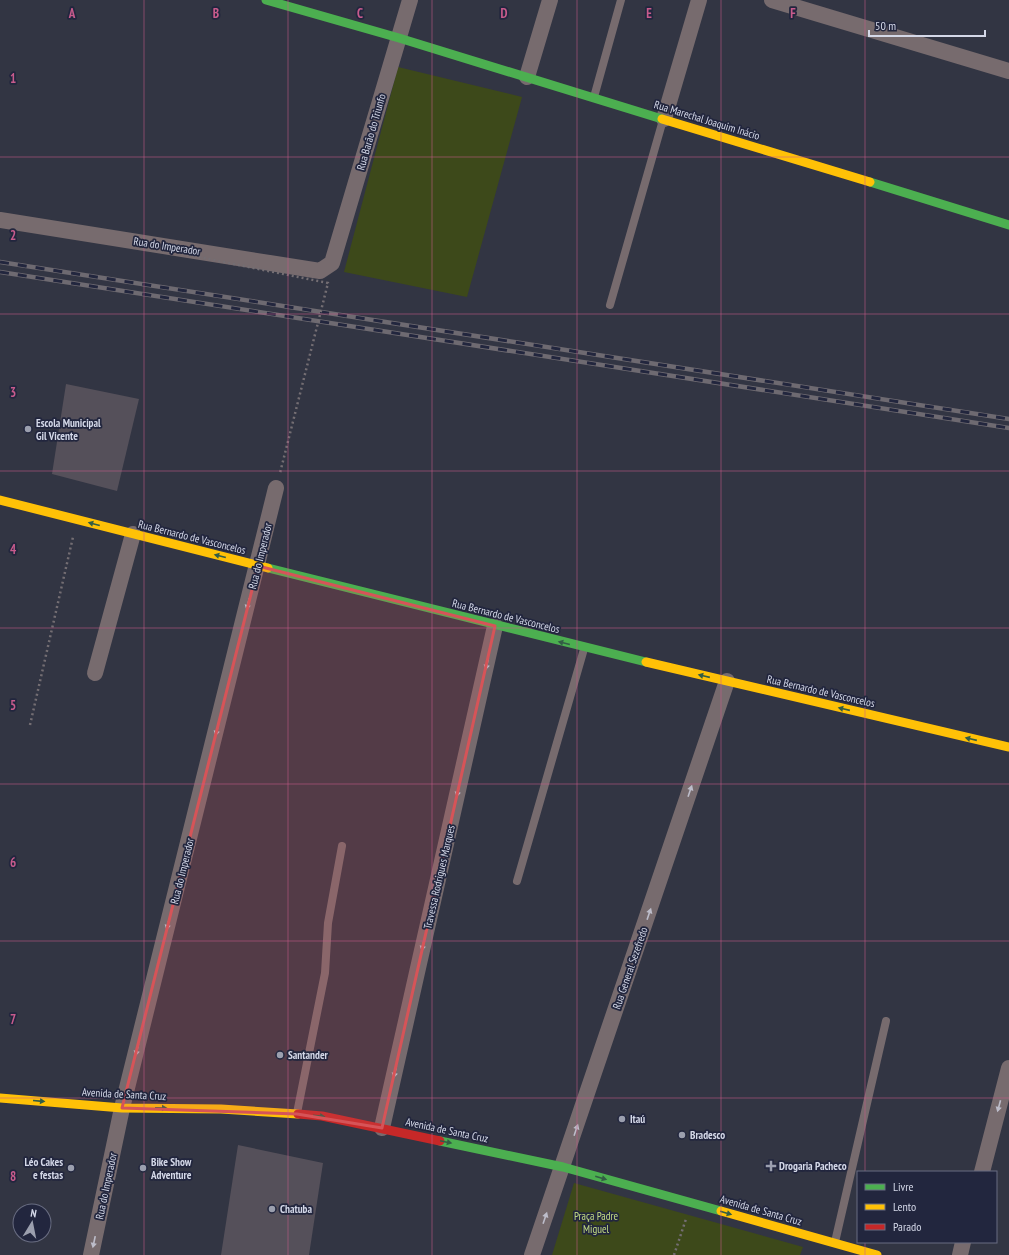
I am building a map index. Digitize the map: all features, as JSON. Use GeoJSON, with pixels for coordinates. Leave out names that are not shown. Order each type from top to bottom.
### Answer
{"type":"FeatureCollection","features":[{"type":"Feature","properties":{"kind":"main road","name":"Rua Marechal Joaquim Inácio"},"geometry":{"type":"LineString","coordinates":[[266,0],[527,77],[1009,225]]}},
{"type":"Feature","properties":{"kind":"main road","name":"Rua Bernardo de Vasconcelos"},"geometry":{"type":"LineString","coordinates":[[0,500],[584,648],[1009,747]]}},
{"type":"Feature","properties":{"kind":"main road","name":"Avenida de Santa Cruz"},"geometry":{"type":"LineString","coordinates":[[0,1098],[122,1108],[221,1109],[322,1116],[563,1167],[877,1255]]}},
{"type":"Feature","properties":{"kind":"street","name":"Rua Barão do Triunfo"},"geometry":{"type":"LineString","coordinates":[[332,263],[410,0]]}},
{"type":"Feature","properties":{"kind":"street"},"geometry":{"type":"LineString","coordinates":[[527,77],[550,0]]}},
{"type":"Feature","properties":{"kind":"street"},"geometry":{"type":"LineString","coordinates":[[664,119],[699,0]]}},
{"type":"Feature","properties":{"kind":"street"},"geometry":{"type":"LineString","coordinates":[[772,0],[1009,71]]}},
{"type":"Feature","properties":{"kind":"street","name":"Rua do Imperador"},"geometry":{"type":"LineString","coordinates":[[0,220],[320,271],[332,263]]}},
{"type":"Feature","properties":{"kind":"street","name":"Rua do Imperador"},"geometry":{"type":"LineString","coordinates":[[91,1255],[122,1108],[258,566],[278,480]]}},
{"type":"Feature","properties":{"kind":"street"},"geometry":{"type":"LineString","coordinates":[[96,672],[133,534]]}},
{"type":"Feature","properties":{"kind":"street","name":"Travessa Rodrigues Marques"},"geometry":{"type":"LineString","coordinates":[[382,1128],[495,626]]}},
{"type":"Feature","properties":{"kind":"street","name":"Rua General Sezefredo"},"geometry":{"type":"LineString","coordinates":[[532,1255],[727,681]]}},
{"type":"Feature","properties":{"kind":"street"},"geometry":{"type":"LineString","coordinates":[[982,1171],[1009,1068]]}},
{"type":"Feature","properties":{"kind":"street"},"geometry":{"type":"LineString","coordinates":[[960,1255],[963,1243]]}},
{"type":"Feature","properties":{"kind":"lane"},"geometry":{"type":"LineString","coordinates":[[594,98],[621,0]]}},
{"type":"Feature","properties":{"kind":"lane"},"geometry":{"type":"LineString","coordinates":[[610,305],[664,119]]}},
{"type":"Feature","properties":{"kind":"lane"},"geometry":{"type":"LineString","coordinates":[[517,881],[584,648]]}},
{"type":"Feature","properties":{"kind":"lane"},"geometry":{"type":"LineString","coordinates":[[297,1114],[325,973],[328,923],[342,846]]}},
{"type":"Feature","properties":{"kind":"lane"},"geometry":{"type":"LineString","coordinates":[[834,1243],[886,1021]]}},
{"type":"Feature","properties":{"kind":"path"},"geometry":{"type":"LineString","coordinates":[[179,253],[328,283],[278,480]]}},
{"type":"Feature","properties":{"kind":"path"},"geometry":{"type":"LineString","coordinates":[[30,725],[77,520]]}},
{"type":"Feature","properties":{"kind":"path"},"geometry":{"type":"LineString","coordinates":[[674,1255],[692,1204]]}},
{"type":"Feature","properties":{"kind":"highlighted area"},"geometry":{"type":"Polygon","coordinates":[[[258,566],[495,626],[382,1128],[297,1114],[122,1108],[258,566]]]}},
{"type":"Feature","properties":{"kind":"green space"},"geometry":{"type":"Polygon","coordinates":[[[398,67],[522,97],[467,297],[344,272],[398,67]]]}},
{"type":"Feature","properties":{"kind":"green space","name":"Praça Padre Miguel"},"geometry":{"type":"Polygon","coordinates":[[[574,1183],[803,1247],[800,1255],[552,1255],[574,1183]]]}},
{"type":"Feature","properties":{"kind":"building"},"geometry":{"type":"Polygon","coordinates":[[[66,384],[139,399],[117,491],[52,474],[66,384]]]}},
{"type":"Feature","properties":{"kind":"building","name":"Chatuba"},"geometry":{"type":"Polygon","coordinates":[[[238,1145],[323,1163],[309,1255],[221,1255],[238,1145]]]}},
{"type":"Feature","properties":{"kind":"railway"},"geometry":{"type":"LineString","coordinates":[[0,262],[1009,419]]}},
{"type":"Feature","properties":{"kind":"railway"},"geometry":{"type":"LineString","coordinates":[[0,272],[1009,428]]}},
{"type":"Feature","properties":{"kind":"traffic: fast"},"geometry":{"type":"LineString","coordinates":[[266,0],[399,38],[662,119]]}},
{"type":"Feature","properties":{"kind":"traffic: fast"},"geometry":{"type":"LineString","coordinates":[[870,182],[1009,225]]}},
{"type":"Feature","properties":{"kind":"traffic: fast"},"geometry":{"type":"LineString","coordinates":[[268,568],[646,662]]}},
{"type":"Feature","properties":{"kind":"traffic: fast"},"geometry":{"type":"LineString","coordinates":[[440,1141],[563,1167],[721,1211]]}},
{"type":"Feature","properties":{"kind":"traffic: slow"},"geometry":{"type":"LineString","coordinates":[[662,119],[870,182]]}},
{"type":"Feature","properties":{"kind":"traffic: slow"},"geometry":{"type":"LineString","coordinates":[[0,500],[268,568]]}},
{"type":"Feature","properties":{"kind":"traffic: slow"},"geometry":{"type":"LineString","coordinates":[[646,662],[1009,747]]}},
{"type":"Feature","properties":{"kind":"traffic: slow"},"geometry":{"type":"LineString","coordinates":[[0,1098],[122,1108],[221,1109],[298,1114]]}},
{"type":"Feature","properties":{"kind":"traffic: slow"},"geometry":{"type":"LineString","coordinates":[[721,1211],[877,1255]]}},
{"type":"Feature","properties":{"kind":"traffic: jam"},"geometry":{"type":"LineString","coordinates":[[298,1114],[322,1116],[440,1141]]}},
{"type":"Feature","properties":{"kind":"place","name":"Escola Municipal Gil Vicente"},"geometry":{"type":"Point","coordinates":[28,429]}},
{"type":"Feature","properties":{"kind":"place","name":"Santander"},"geometry":{"type":"Point","coordinates":[280,1055]}},
{"type":"Feature","properties":{"kind":"place","name":"Itaú"},"geometry":{"type":"Point","coordinates":[622,1119]}},
{"type":"Feature","properties":{"kind":"place","name":"Bradesco"},"geometry":{"type":"Point","coordinates":[682,1135]}},
{"type":"Feature","properties":{"kind":"place","name":"Drogaria Pacheco"},"geometry":{"type":"Point","coordinates":[771,1166]}},
{"type":"Feature","properties":{"kind":"place","name":"Léo Cakes e festas"},"geometry":{"type":"Point","coordinates":[71,1168]}},
{"type":"Feature","properties":{"kind":"place","name":"Bike Show Adventure"},"geometry":{"type":"Point","coordinates":[143,1168]}},
{"type":"Feature","properties":{"kind":"place","name":"Chatuba"},"geometry":{"type":"Point","coordinates":[272,1209]}}]}
